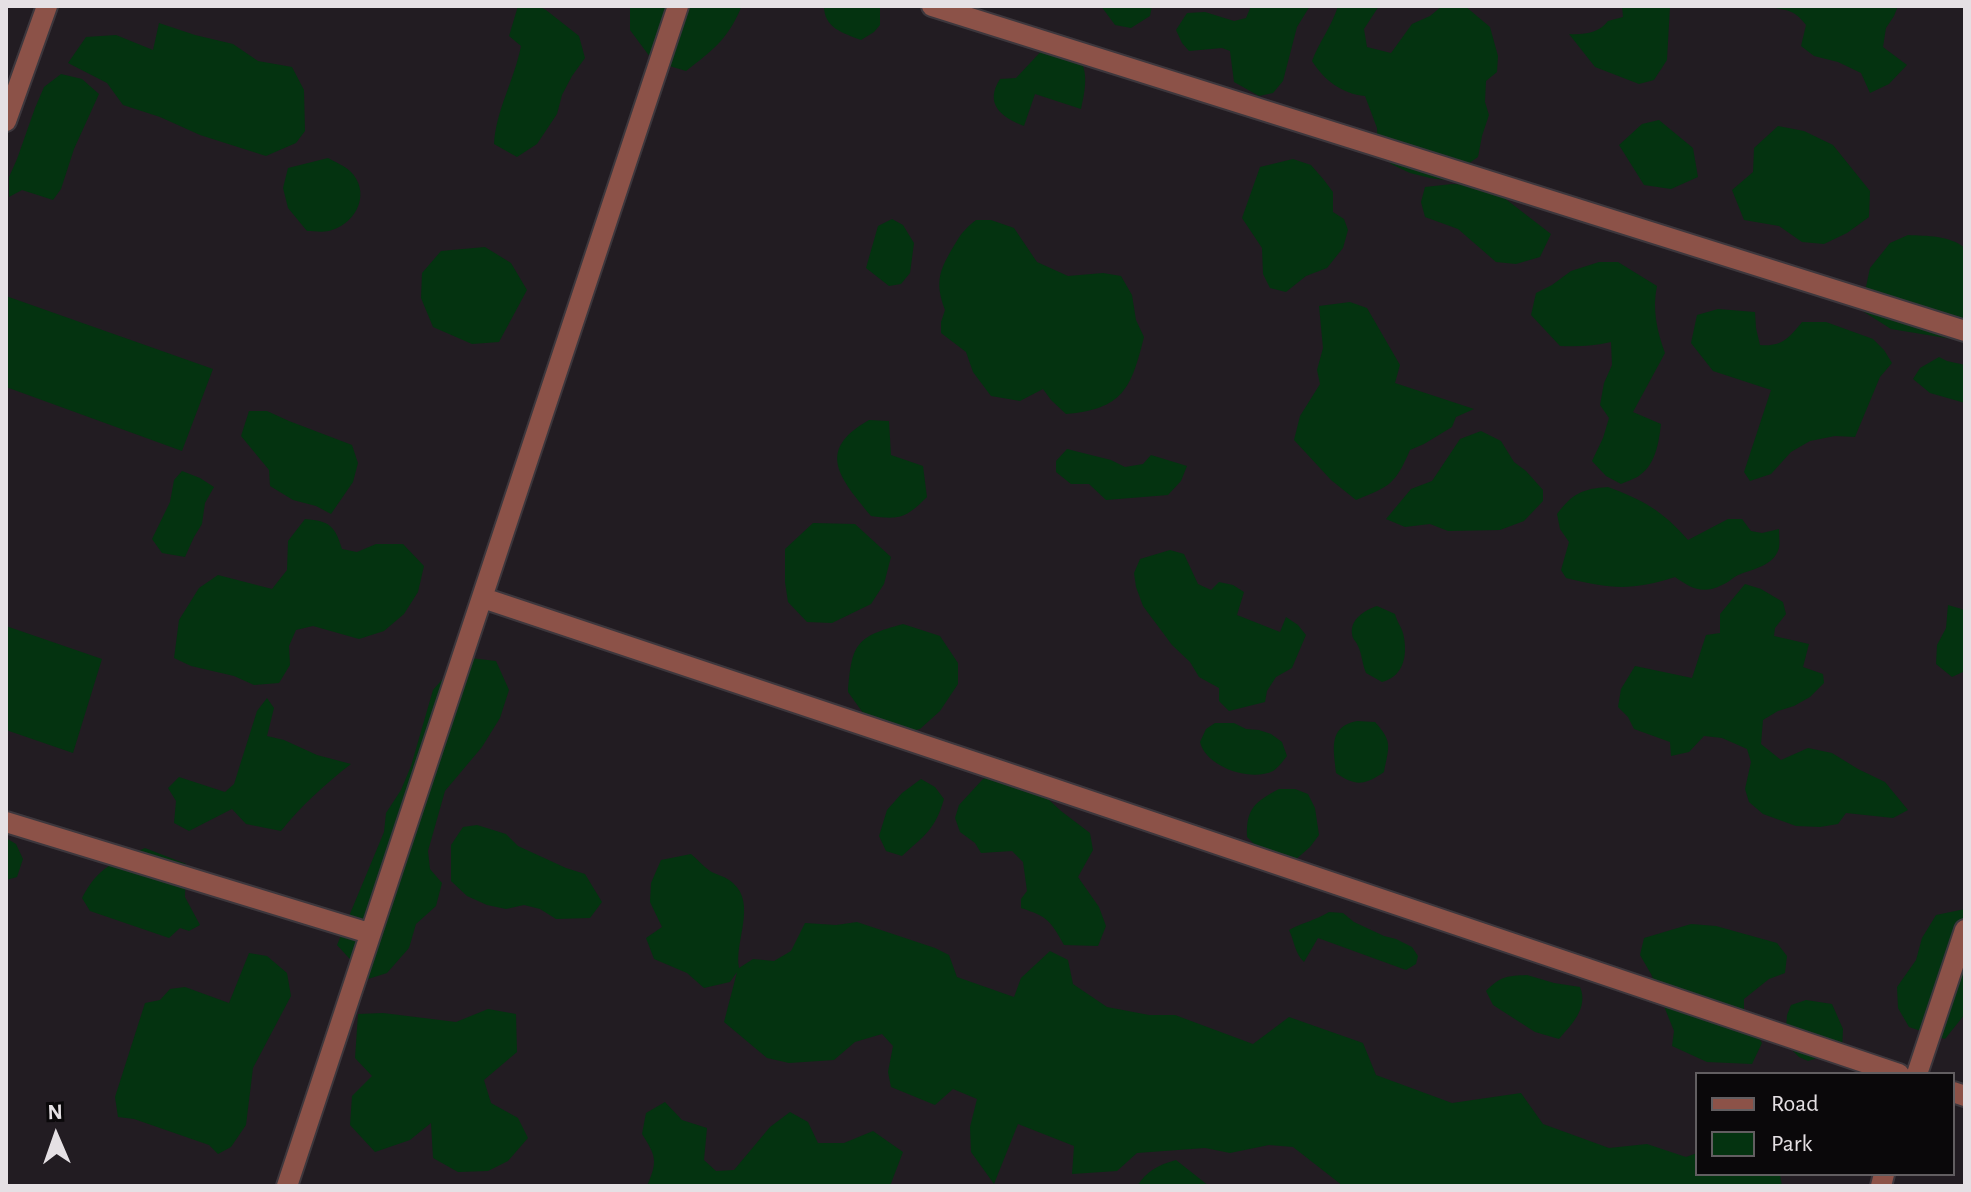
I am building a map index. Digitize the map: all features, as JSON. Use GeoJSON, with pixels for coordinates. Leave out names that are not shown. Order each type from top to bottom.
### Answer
{"type":"FeatureCollection","features":[{"type":"Feature","properties":{"kind":"street"},"geometry":{"type":"LineString","coordinates":[[6,121],[47,6]]}},
{"type":"Feature","properties":{"kind":"street"},"geometry":{"type":"LineString","coordinates":[[287,1186],[678,6]]}},
{"type":"Feature","properties":{"kind":"street"},"geometry":{"type":"LineString","coordinates":[[932,6],[1965,331]]}},
{"type":"Feature","properties":{"kind":"street"},"geometry":{"type":"LineString","coordinates":[[483,598],[1893,1072]]}},
{"type":"Feature","properties":{"kind":"street"},"geometry":{"type":"LineString","coordinates":[[6,822],[369,933]]}},
{"type":"Feature","properties":{"kind":"street"},"geometry":{"type":"LineString","coordinates":[[1918,1072],[1965,930]]}},
{"type":"Feature","properties":{"kind":"green space"},"geometry":{"type":"Polygon","coordinates":[[[518,6],[538,6],[546,10],[579,36],[585,58],[562,95],[557,114],[537,144],[517,157],[494,144],[498,119],[521,46],[509,36],[518,6]]]}},
{"type":"Feature","properties":{"kind":"green space"},"geometry":{"type":"Polygon","coordinates":[[[630,6],[741,8],[718,44],[686,71],[653,61],[630,30],[630,6]]]}},
{"type":"Feature","properties":{"kind":"green space"},"geometry":{"type":"Polygon","coordinates":[[[824,6],[880,6],[880,25],[861,40],[831,25],[824,6]]]}},
{"type":"Feature","properties":{"kind":"green space"},"geometry":{"type":"Polygon","coordinates":[[[1101,6],[1152,6],[1150,16],[1131,28],[1115,25],[1101,6]]]}},
{"type":"Feature","properties":{"kind":"green space"},"geometry":{"type":"Polygon","coordinates":[[[1251,6],[1310,6],[1297,27],[1283,81],[1273,93],[1259,96],[1234,82],[1230,51],[1222,48],[1189,51],[1176,30],[1187,13],[1205,12],[1234,21],[1246,18],[1251,6]]]}},
{"type":"Feature","properties":{"kind":"green space"},"geometry":{"type":"Polygon","coordinates":[[[1338,6],[1379,6],[1364,29],[1367,47],[1391,53],[1412,24],[1430,16],[1442,6],[1465,6],[1490,27],[1498,56],[1497,72],[1486,81],[1485,102],[1489,115],[1478,157],[1445,180],[1410,173],[1391,164],[1378,150],[1377,128],[1365,96],[1334,85],[1312,61],[1338,6]]]}},
{"type":"Feature","properties":{"kind":"green space"},"geometry":{"type":"Polygon","coordinates":[[[1622,6],[1670,6],[1667,60],[1654,80],[1639,84],[1595,67],[1569,34],[1591,32],[1608,21],[1623,17],[1622,6]]]}},
{"type":"Feature","properties":{"kind":"green space"},"geometry":{"type":"Polygon","coordinates":[[[1767,6],[1898,6],[1886,28],[1883,47],[1907,65],[1889,84],[1870,93],[1861,73],[1838,62],[1814,56],[1801,46],[1806,25],[1797,16],[1767,6]]]}},
{"type":"Feature","properties":{"kind":"green space"},"geometry":{"type":"Polygon","coordinates":[[[159,23],[233,44],[258,61],[292,67],[304,90],[305,131],[296,143],[266,156],[200,135],[123,105],[107,83],[68,63],[86,37],[116,35],[153,50],[159,23]]]}},
{"type":"Feature","properties":{"kind":"green space"},"geometry":{"type":"Polygon","coordinates":[[[1047,45],[1070,51],[1079,58],[1085,79],[1081,109],[1035,94],[1024,126],[997,108],[995,88],[1000,79],[1016,78],[1047,45]]]}},
{"type":"Feature","properties":{"kind":"green space"},"geometry":{"type":"Polygon","coordinates":[[[61,74],[82,79],[99,94],[74,149],[61,189],[53,200],[22,190],[9,197],[9,177],[35,108],[44,87],[61,74]]]}},
{"type":"Feature","properties":{"kind":"green space"},"geometry":{"type":"Polygon","coordinates":[[[1659,120],[1693,148],[1698,177],[1671,189],[1644,185],[1619,145],[1642,124],[1659,120]]]}},
{"type":"Feature","properties":{"kind":"green space"},"geometry":{"type":"Polygon","coordinates":[[[1778,126],[1804,131],[1833,145],[1870,191],[1869,217],[1847,233],[1824,244],[1802,242],[1779,226],[1744,220],[1732,190],[1753,172],[1754,148],[1778,126]]]}},
{"type":"Feature","properties":{"kind":"green space"},"geometry":{"type":"Polygon","coordinates":[[[328,158],[348,169],[356,179],[360,188],[359,205],[341,226],[326,231],[307,231],[288,208],[283,188],[288,168],[328,158]]]}},
{"type":"Feature","properties":{"kind":"green space"},"geometry":{"type":"Polygon","coordinates":[[[1293,159],[1311,165],[1324,180],[1333,192],[1333,212],[1344,219],[1348,230],[1343,248],[1327,268],[1306,276],[1286,292],[1270,288],[1263,274],[1262,248],[1242,218],[1260,167],[1293,159]]]}},
{"type":"Feature","properties":{"kind":"green space"},"geometry":{"type":"Polygon","coordinates":[[[1478,185],[1503,197],[1551,234],[1540,257],[1516,264],[1496,262],[1458,229],[1425,217],[1421,202],[1425,187],[1478,185]]]}},
{"type":"Feature","properties":{"kind":"green space"},"geometry":{"type":"Polygon","coordinates":[[[892,219],[903,225],[914,243],[910,273],[901,284],[889,286],[866,268],[878,226],[892,219]]]}},
{"type":"Feature","properties":{"kind":"green space"},"geometry":{"type":"Polygon","coordinates":[[[976,220],[991,220],[1014,228],[1037,262],[1068,276],[1103,273],[1121,276],[1132,295],[1136,320],[1144,337],[1129,383],[1112,401],[1100,407],[1066,414],[1043,389],[1020,401],[991,396],[973,372],[966,352],[941,333],[945,310],[939,283],[942,268],[960,236],[976,220]]]}},
{"type":"Feature","properties":{"kind":"green space"},"geometry":{"type":"Polygon","coordinates":[[[1908,235],[1945,238],[1965,248],[1965,343],[1891,329],[1861,310],[1870,268],[1890,243],[1908,235]]]}},
{"type":"Feature","properties":{"kind":"green space"},"geometry":{"type":"Polygon","coordinates":[[[485,247],[511,263],[527,290],[499,342],[472,344],[433,327],[421,298],[422,273],[441,251],[485,247]]]}},
{"type":"Feature","properties":{"kind":"green space"},"geometry":{"type":"Polygon","coordinates":[[[1599,262],[1618,262],[1657,286],[1656,320],[1665,353],[1633,412],[1661,424],[1656,452],[1645,470],[1621,484],[1606,476],[1592,461],[1609,418],[1600,405],[1604,383],[1612,365],[1611,342],[1560,346],[1531,315],[1536,293],[1571,271],[1599,262]]]}},
{"type":"Feature","properties":{"kind":"green space"},"geometry":{"type":"Polygon","coordinates":[[[6,296],[213,369],[182,451],[6,387],[6,296]]]}},
{"type":"Feature","properties":{"kind":"green space"},"geometry":{"type":"Polygon","coordinates":[[[1350,302],[1367,308],[1400,365],[1395,383],[1474,409],[1456,417],[1452,427],[1410,450],[1390,483],[1356,500],[1331,480],[1294,440],[1300,416],[1320,384],[1317,370],[1323,348],[1319,306],[1350,302]]]}},
{"type":"Feature","properties":{"kind":"green space"},"geometry":{"type":"Polygon","coordinates":[[[1718,309],[1755,312],[1760,345],[1784,340],[1802,322],[1826,322],[1873,339],[1892,363],[1880,377],[1855,437],[1835,436],[1810,441],[1791,452],[1771,474],[1750,481],[1744,472],[1771,390],[1713,371],[1691,343],[1697,315],[1718,309]]]}},
{"type":"Feature","properties":{"kind":"green space"},"geometry":{"type":"Polygon","coordinates":[[[1939,357],[1965,365],[1965,403],[1930,393],[1913,379],[1920,368],[1939,357]]]}},
{"type":"Feature","properties":{"kind":"green space"},"geometry":{"type":"Polygon","coordinates":[[[249,411],[267,411],[352,445],[358,463],[353,482],[331,514],[293,500],[270,486],[269,470],[241,436],[249,411]]]}},
{"type":"Feature","properties":{"kind":"green space"},"geometry":{"type":"Polygon","coordinates":[[[869,420],[889,421],[891,455],[923,466],[927,497],[902,516],[871,516],[850,490],[838,466],[842,443],[869,420]]]}},
{"type":"Feature","properties":{"kind":"green space"},"geometry":{"type":"Polygon","coordinates":[[[1481,431],[1501,441],[1514,462],[1543,490],[1543,501],[1524,521],[1500,530],[1448,531],[1430,524],[1405,527],[1386,519],[1411,489],[1432,481],[1460,439],[1481,431]]]}},
{"type":"Feature","properties":{"kind":"green space"},"geometry":{"type":"Polygon","coordinates":[[[1067,449],[1111,460],[1125,467],[1143,464],[1151,455],[1187,466],[1181,481],[1168,495],[1106,500],[1089,484],[1071,484],[1056,472],[1056,461],[1067,449]]]}},
{"type":"Feature","properties":{"kind":"green space"},"geometry":{"type":"Polygon","coordinates":[[[182,471],[214,487],[205,503],[202,524],[185,557],[162,553],[152,539],[170,502],[174,480],[182,471]]]}},
{"type":"Feature","properties":{"kind":"green space"},"geometry":{"type":"Polygon","coordinates":[[[1608,487],[1652,508],[1688,540],[1728,519],[1742,519],[1751,531],[1762,533],[1779,529],[1779,548],[1768,563],[1708,590],[1692,587],[1675,577],[1646,585],[1621,587],[1566,578],[1561,570],[1569,542],[1560,529],[1557,514],[1579,493],[1608,487]]]}},
{"type":"Feature","properties":{"kind":"green space"},"geometry":{"type":"Polygon","coordinates":[[[305,519],[330,526],[342,549],[357,552],[376,544],[403,544],[424,566],[418,592],[404,614],[384,631],[359,639],[313,626],[296,630],[289,646],[290,665],[279,683],[254,685],[174,658],[179,620],[199,588],[218,575],[272,589],[287,570],[288,541],[305,519]]]}},
{"type":"Feature","properties":{"kind":"green space"},"geometry":{"type":"Polygon","coordinates":[[[813,523],[855,524],[891,557],[884,584],[871,604],[832,623],[807,622],[788,602],[785,549],[813,523]]]}},
{"type":"Feature","properties":{"kind":"green space"},"geometry":{"type":"Polygon","coordinates":[[[1170,550],[1184,554],[1198,584],[1211,590],[1219,582],[1233,585],[1244,592],[1237,615],[1280,632],[1286,617],[1306,635],[1292,668],[1276,677],[1267,691],[1265,702],[1229,711],[1219,701],[1219,688],[1199,677],[1143,606],[1134,573],[1140,559],[1170,550]]]}},
{"type":"Feature","properties":{"kind":"green space"},"geometry":{"type":"Polygon","coordinates":[[[1745,584],[1783,602],[1786,614],[1775,628],[1774,636],[1809,644],[1803,667],[1823,674],[1824,683],[1810,697],[1763,720],[1761,744],[1781,760],[1808,748],[1832,753],[1885,782],[1908,810],[1893,818],[1846,813],[1838,824],[1796,826],[1763,814],[1749,802],[1745,789],[1751,762],[1747,749],[1722,738],[1704,736],[1689,752],[1671,756],[1670,742],[1634,729],[1618,707],[1621,689],[1635,666],[1692,678],[1706,635],[1720,633],[1720,614],[1745,584]]]}},
{"type":"Feature","properties":{"kind":"green space"},"geometry":{"type":"Polygon","coordinates":[[[1948,605],[1965,610],[1965,671],[1952,677],[1936,664],[1937,645],[1946,628],[1948,605]]]}},
{"type":"Feature","properties":{"kind":"green space"},"geometry":{"type":"Polygon","coordinates":[[[1377,606],[1395,614],[1405,648],[1403,663],[1396,675],[1382,682],[1366,673],[1352,634],[1356,620],[1377,606]]]}},
{"type":"Feature","properties":{"kind":"green space"},"geometry":{"type":"Polygon","coordinates":[[[903,624],[940,636],[958,663],[958,684],[940,711],[920,729],[881,738],[848,692],[852,663],[859,645],[866,639],[903,624]]]}},
{"type":"Feature","properties":{"kind":"green space"},"geometry":{"type":"Polygon","coordinates":[[[6,626],[102,659],[73,753],[6,730],[6,626]]]}},
{"type":"Feature","properties":{"kind":"green space"},"geometry":{"type":"Polygon","coordinates":[[[462,657],[496,661],[509,690],[500,718],[482,747],[445,791],[428,851],[430,869],[442,883],[436,906],[416,924],[409,948],[387,973],[368,979],[337,945],[384,832],[386,813],[401,790],[411,766],[433,690],[462,657]]]}},
{"type":"Feature","properties":{"kind":"green space"},"geometry":{"type":"Polygon","coordinates":[[[267,698],[274,708],[267,736],[351,764],[314,796],[281,831],[246,824],[232,809],[189,831],[174,823],[176,801],[168,788],[179,777],[225,792],[234,784],[257,711],[267,698]]]}},
{"type":"Feature","properties":{"kind":"green space"},"geometry":{"type":"Polygon","coordinates":[[[1375,722],[1388,745],[1384,772],[1360,783],[1336,773],[1334,756],[1337,734],[1347,724],[1375,722]]]}},
{"type":"Feature","properties":{"kind":"green space"},"geometry":{"type":"Polygon","coordinates":[[[1215,723],[1234,723],[1271,734],[1282,742],[1287,756],[1275,770],[1264,774],[1230,770],[1211,759],[1200,742],[1206,729],[1215,723]]]}},
{"type":"Feature","properties":{"kind":"green space"},"geometry":{"type":"Polygon","coordinates":[[[1004,772],[1035,787],[1090,833],[1093,850],[1078,877],[1099,907],[1106,926],[1098,946],[1064,945],[1047,920],[1021,908],[1021,899],[1027,891],[1023,862],[1012,851],[981,853],[975,843],[960,832],[955,818],[959,805],[983,779],[1004,772]]]}},
{"type":"Feature","properties":{"kind":"green space"},"geometry":{"type":"Polygon","coordinates":[[[921,779],[935,787],[944,799],[937,818],[902,856],[886,851],[879,836],[887,810],[902,793],[921,779]]]}},
{"type":"Feature","properties":{"kind":"green space"},"geometry":{"type":"Polygon","coordinates":[[[1279,789],[1295,789],[1308,794],[1315,808],[1319,835],[1294,861],[1267,857],[1247,837],[1250,812],[1279,789]]]}},
{"type":"Feature","properties":{"kind":"green space"},"geometry":{"type":"Polygon","coordinates":[[[477,825],[506,834],[518,846],[585,874],[602,902],[590,918],[556,919],[540,909],[524,905],[506,909],[467,896],[451,881],[451,845],[463,827],[477,825]]]}},
{"type":"Feature","properties":{"kind":"green space"},"geometry":{"type":"Polygon","coordinates":[[[6,838],[16,844],[23,859],[17,877],[6,880],[6,838]]]}},
{"type":"Feature","properties":{"kind":"green space"},"geometry":{"type":"Polygon","coordinates":[[[145,848],[186,864],[185,897],[200,925],[189,931],[180,928],[169,938],[90,911],[82,898],[94,879],[116,862],[145,848]]]}},
{"type":"Feature","properties":{"kind":"green space"},"geometry":{"type":"Polygon","coordinates":[[[691,854],[710,871],[731,881],[740,892],[744,912],[739,968],[753,959],[774,961],[791,951],[805,923],[836,925],[857,922],[935,948],[949,955],[957,977],[1014,997],[1021,978],[1050,951],[1068,960],[1073,984],[1107,1007],[1149,1015],[1175,1015],[1253,1044],[1289,1017],[1363,1043],[1376,1075],[1452,1103],[1521,1093],[1543,1124],[1609,1148],[1647,1144],[1686,1157],[1695,1154],[1695,1176],[1780,1176],[1782,1186],[1343,1186],[1293,1147],[1269,1145],[1230,1153],[1205,1148],[1137,1153],[1117,1171],[1072,1174],[1074,1146],[1018,1124],[994,1184],[971,1152],[970,1127],[977,1099],[953,1089],[935,1105],[891,1087],[888,1072],[893,1046],[882,1034],[855,1042],[834,1060],[789,1063],[767,1058],[724,1022],[737,972],[730,982],[704,988],[687,973],[654,959],[646,938],[662,927],[650,902],[651,883],[661,860],[691,854]]]}},
{"type":"Feature","properties":{"kind":"green space"},"geometry":{"type":"Polygon","coordinates":[[[1965,909],[1965,1014],[1945,1039],[1909,1027],[1898,1008],[1897,987],[1916,960],[1922,938],[1936,915],[1965,909]]]}},
{"type":"Feature","properties":{"kind":"green space"},"geometry":{"type":"Polygon","coordinates":[[[1329,912],[1343,913],[1354,922],[1412,947],[1418,956],[1416,964],[1406,970],[1318,938],[1304,962],[1289,930],[1329,912]]]}},
{"type":"Feature","properties":{"kind":"green space"},"geometry":{"type":"Polygon","coordinates":[[[1691,924],[1716,926],[1777,943],[1787,956],[1785,973],[1769,979],[1744,999],[1744,1013],[1762,1043],[1752,1064],[1707,1062],[1672,1046],[1674,1031],[1640,955],[1644,938],[1691,924]]]}},
{"type":"Feature","properties":{"kind":"green space"},"geometry":{"type":"Polygon","coordinates":[[[249,953],[267,956],[287,973],[291,996],[253,1068],[246,1125],[231,1147],[218,1154],[209,1145],[134,1119],[118,1117],[115,1097],[145,1003],[160,1000],[170,989],[185,987],[229,1003],[249,953]]]}},
{"type":"Feature","properties":{"kind":"green space"},"geometry":{"type":"Polygon","coordinates":[[[1527,975],[1580,987],[1580,1009],[1559,1039],[1535,1032],[1493,1005],[1486,991],[1505,978],[1527,975]]]}},
{"type":"Feature","properties":{"kind":"green space"},"geometry":{"type":"Polygon","coordinates":[[[1806,1000],[1832,1004],[1843,1029],[1842,1050],[1808,1061],[1785,1043],[1791,1005],[1806,1000]]]}},
{"type":"Feature","properties":{"kind":"green space"},"geometry":{"type":"Polygon","coordinates":[[[488,1009],[516,1014],[517,1052],[484,1080],[491,1103],[518,1118],[528,1138],[508,1161],[488,1171],[458,1172],[433,1158],[431,1123],[410,1140],[375,1152],[350,1125],[352,1096],[372,1076],[355,1058],[358,1014],[383,1013],[456,1022],[488,1009]]]}},
{"type":"Feature","properties":{"kind":"green space"},"geometry":{"type":"Polygon","coordinates":[[[665,1102],[682,1120],[707,1128],[704,1160],[716,1171],[734,1170],[770,1127],[790,1112],[808,1122],[818,1143],[844,1143],[873,1131],[903,1152],[890,1186],[647,1186],[654,1159],[642,1134],[646,1113],[665,1102]]]}},
{"type":"Feature","properties":{"kind":"green space"},"geometry":{"type":"Polygon","coordinates":[[[1176,1160],[1209,1186],[1137,1186],[1154,1169],[1176,1160]]]}}]}
